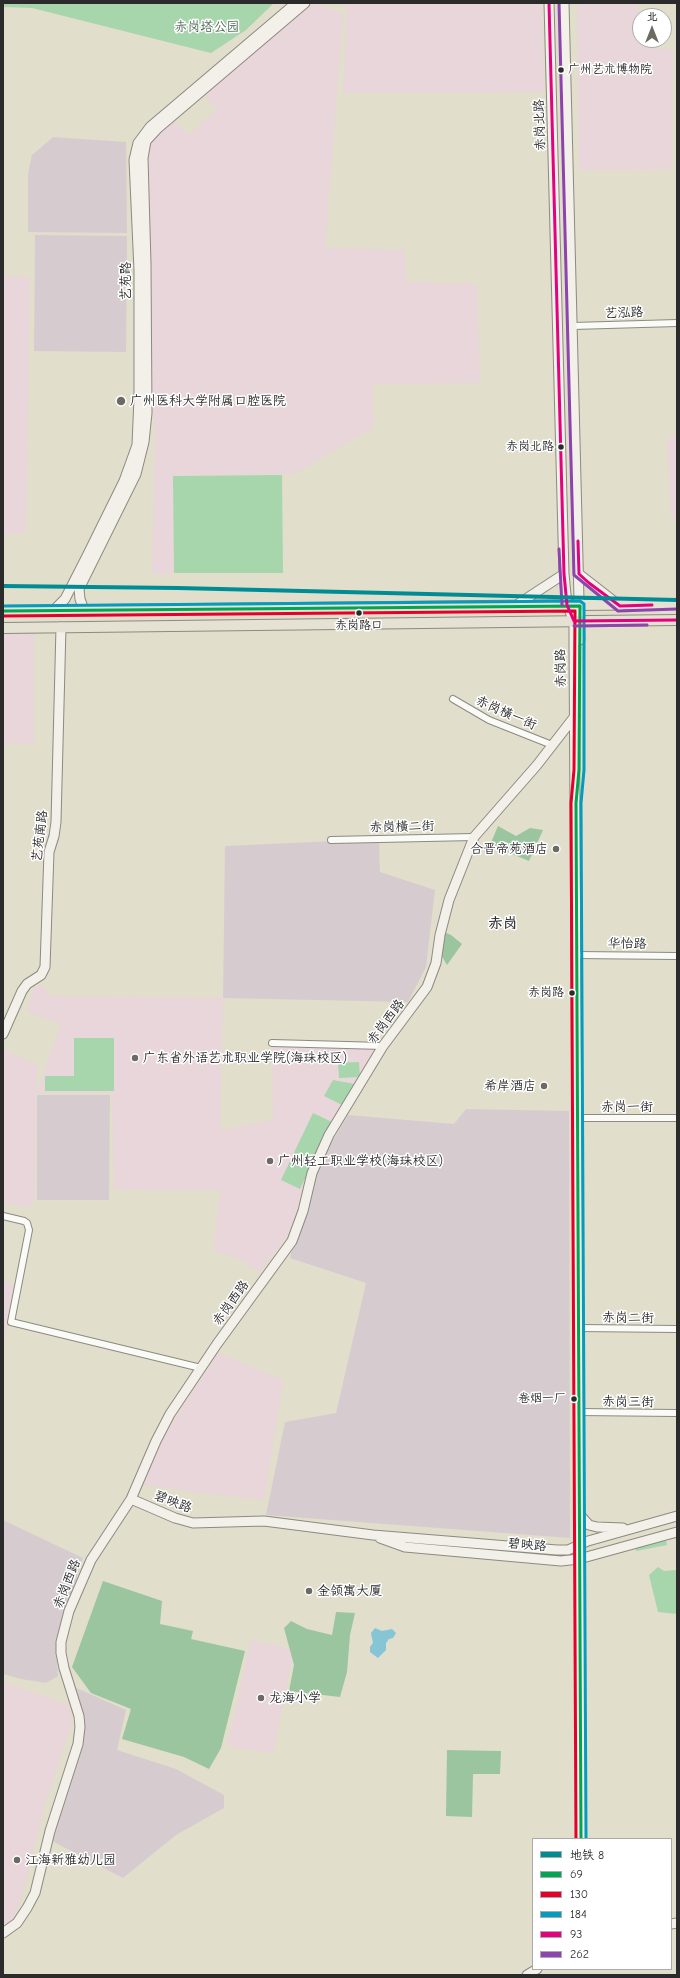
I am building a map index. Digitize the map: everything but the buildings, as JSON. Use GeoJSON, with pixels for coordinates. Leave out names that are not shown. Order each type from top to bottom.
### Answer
{"type":"FeatureCollection","features":[{"type":"Feature","properties":{"kind":"main road"},"geometry":{"type":"LineString","coordinates":[[3,611],[620,606],[677,604]]}},
{"type":"Feature","properties":{"kind":"main road"},"geometry":{"type":"LineString","coordinates":[[3,628],[677,620]]}},
{"type":"Feature","properties":{"kind":"street","name":"艺苑路"},"geometry":{"type":"LineString","coordinates":[[54,610],[65,599],[87,556],[128,470],[137,445],[139,412],[139,256],[134,160],[138,143],[150,127],[296,3]]}},
{"type":"Feature","properties":{"kind":"street","name":"艺苑路"},"geometry":{"type":"LineString","coordinates":[[84,610],[80,595],[82,582],[136,474],[144,442],[147,413],[146,264],[143,158],[146,141],[158,128],[305,3]]}},
{"type":"Feature","properties":{"kind":"street","name":"赤岗北路"},"geometry":{"type":"LineString","coordinates":[[550,3],[564,574],[567,606]]}},
{"type":"Feature","properties":{"kind":"street","name":"赤岗北路"},"geometry":{"type":"LineString","coordinates":[[564,3],[580,606]]}},
{"type":"Feature","properties":{"kind":"street","name":"艺泓路"},"geometry":{"type":"LineString","coordinates":[[572,326],[677,323]]}},
{"type":"Feature","properties":{"kind":"street"},"geometry":{"type":"LineString","coordinates":[[515,606],[564,574]]}},
{"type":"Feature","properties":{"kind":"street"},"geometry":{"type":"LineString","coordinates":[[579,574],[620,606]]}},
{"type":"Feature","properties":{"kind":"street","name":"赤岗路"},"geometry":{"type":"LineString","coordinates":[[567,606],[577,621],[579,770],[576,803]]}},
{"type":"Feature","properties":{"kind":"street","name":"赤岗路"},"geometry":{"type":"LineString","coordinates":[[580,606],[577,621],[575,716],[581,1838]]}},
{"type":"Feature","properties":{"kind":"street","name":"艺苑南路"},"geometry":{"type":"LineString","coordinates":[[3,1034],[22,991],[27,984],[41,975],[45,967],[49,852],[54,836],[56,822],[60,627]]}},
{"type":"Feature","properties":{"kind":"street","name":"赤岗横一街"},"geometry":{"type":"LineString","coordinates":[[453,699],[489,720],[552,745]]}},
{"type":"Feature","properties":{"kind":"street","name":"赤岗西路"},"geometry":{"type":"LineString","coordinates":[[3,1933],[17,1923],[35,1893],[50,1831],[78,1744],[80,1727],[79,1716],[61,1653],[63,1630],[69,1611],[91,1560],[131,1499],[159,1435],[170,1414],[292,1241],[303,1211],[312,1173],[329,1135],[383,1046],[415,1004],[432,977],[443,920],[449,900],[474,836],[575,716]]}},
{"type":"Feature","properties":{"kind":"street","name":"赤岗横二街"},"geometry":{"type":"LineString","coordinates":[[331,840],[474,836]]}},
{"type":"Feature","properties":{"kind":"street","name":"华怡路"},"geometry":{"type":"LineString","coordinates":[[576,955],[677,956]]}},
{"type":"Feature","properties":{"kind":"street"},"geometry":{"type":"LineString","coordinates":[[272,1043],[383,1046]]}},
{"type":"Feature","properties":{"kind":"street","name":"赤岗一街"},"geometry":{"type":"LineString","coordinates":[[576,1118],[677,1118]]}},
{"type":"Feature","properties":{"kind":"street"},"geometry":{"type":"LineString","coordinates":[[3,1216],[24,1221],[27,1223],[29,1230],[11,1322],[201,1368]]}},
{"type":"Feature","properties":{"kind":"street","name":"赤岗二街"},"geometry":{"type":"LineString","coordinates":[[578,1328],[677,1329]]}},
{"type":"Feature","properties":{"kind":"street","name":"赤岗三街"},"geometry":{"type":"LineString","coordinates":[[578,1412],[677,1413]]}},
{"type":"Feature","properties":{"kind":"street","name":"碧映路"},"geometry":{"type":"LineString","coordinates":[[131,1499],[175,1518],[193,1523],[264,1521],[373,1535],[557,1550],[568,1550],[579,1545],[677,1516]]}},
{"type":"Feature","properties":{"kind":"street"},"geometry":{"type":"LineString","coordinates":[[579,1514],[584,1522],[597,1527],[636,1528]]}},
{"type":"Feature","properties":{"kind":"street","name":"碧映路"},"geometry":{"type":"LineString","coordinates":[[373,1535],[392,1544],[412,1548],[549,1560],[579,1559],[677,1532]]}},
{"type":"Feature","properties":{"kind":"shaded area"},"geometry":{"type":"Polygon","coordinates":[[[308,3],[315,3],[343,14],[325,248],[404,250],[407,282],[477,284],[480,383],[373,384],[373,428],[294,474],[173,476],[174,573],[152,574],[155,431],[149,372],[144,159],[148,141],[170,118],[189,135],[217,109],[202,94],[308,3]]]}},
{"type":"Feature","properties":{"kind":"shaded area"},"geometry":{"type":"Polygon","coordinates":[[[344,3],[542,3],[544,92],[343,93],[347,9],[344,3]]]}},
{"type":"Feature","properties":{"kind":"shaded area"},"geometry":{"type":"Polygon","coordinates":[[[577,3],[638,3],[638,8],[632,8],[632,48],[657,48],[673,50],[672,169],[579,170],[577,3]]]}},
{"type":"Feature","properties":{"kind":"shaded area"},"geometry":{"type":"Polygon","coordinates":[[[53,137],[126,142],[127,233],[28,232],[28,173],[32,155],[53,137]]]}},
{"type":"Feature","properties":{"kind":"shaded area"},"geometry":{"type":"Polygon","coordinates":[[[35,235],[127,236],[126,352],[34,351],[35,235]]]}},
{"type":"Feature","properties":{"kind":"shaded area"},"geometry":{"type":"Polygon","coordinates":[[[3,276],[30,277],[26,533],[3,534],[3,276]]]}},
{"type":"Feature","properties":{"kind":"shaded area"},"geometry":{"type":"Polygon","coordinates":[[[677,433],[677,518],[671,519],[667,440],[677,433]]]}},
{"type":"Feature","properties":{"kind":"shaded area"},"geometry":{"type":"Polygon","coordinates":[[[3,632],[34,632],[34,744],[3,743],[3,632]]]}},
{"type":"Feature","properties":{"kind":"shaded area"},"geometry":{"type":"Polygon","coordinates":[[[379,839],[380,872],[435,890],[426,967],[408,1002],[223,998],[225,846],[379,839]]]}},
{"type":"Feature","properties":{"kind":"shaded area"},"geometry":{"type":"Polygon","coordinates":[[[42,985],[50,996],[223,998],[220,1131],[273,1120],[272,1043],[381,1046],[300,1195],[293,1228],[260,1273],[241,1260],[213,1250],[221,1190],[114,1189],[112,1093],[36,1093],[35,1189],[33,1205],[30,1207],[3,1203],[3,1055],[5,1050],[37,1065],[37,1092],[61,1024],[27,1011],[33,989],[42,985]]]}},
{"type":"Feature","properties":{"kind":"shaded area"},"geometry":{"type":"Polygon","coordinates":[[[37,1095],[110,1095],[109,1200],[37,1200],[37,1095]]]}},
{"type":"Feature","properties":{"kind":"shaded area"},"geometry":{"type":"Polygon","coordinates":[[[466,1109],[569,1111],[570,1538],[266,1515],[285,1422],[336,1413],[366,1283],[290,1258],[313,1174],[348,1115],[454,1124],[466,1109]]]}},
{"type":"Feature","properties":{"kind":"shaded area"},"geometry":{"type":"Polygon","coordinates":[[[3,1282],[15,1285],[3,1348],[3,1282]]]}},
{"type":"Feature","properties":{"kind":"shaded area"},"geometry":{"type":"Polygon","coordinates":[[[218,1353],[283,1380],[264,1500],[143,1485],[158,1443],[218,1353]]]}},
{"type":"Feature","properties":{"kind":"shaded area"},"geometry":{"type":"Polygon","coordinates":[[[3,1520],[83,1558],[56,1640],[58,1676],[46,1683],[21,1679],[3,1674],[3,1520]]]}},
{"type":"Feature","properties":{"kind":"shaded area","name":"龙海小学"},"geometry":{"type":"Polygon","coordinates":[[[251,1640],[294,1650],[273,1753],[227,1746],[251,1640]]]}},
{"type":"Feature","properties":{"kind":"shaded area"},"geometry":{"type":"Polygon","coordinates":[[[3,1682],[69,1705],[72,1723],[43,1810],[24,1889],[12,1924],[3,1928],[3,1682]]]}},
{"type":"Feature","properties":{"kind":"shaded area"},"geometry":{"type":"Polygon","coordinates":[[[76,1688],[126,1710],[117,1750],[176,1769],[224,1795],[224,1808],[176,1835],[123,1878],[52,1841],[83,1737],[84,1717],[76,1688]]]}},
{"type":"Feature","properties":{"kind":"green space","name":"赤岗塔公园"},"geometry":{"type":"Polygon","coordinates":[[[3,3],[274,3],[246,30],[211,53],[32,8],[3,7],[3,3]]]}},
{"type":"Feature","properties":{"kind":"green space"},"geometry":{"type":"Polygon","coordinates":[[[282,475],[283,573],[174,573],[173,476],[282,475]]]}},
{"type":"Feature","properties":{"kind":"green space"},"geometry":{"type":"Polygon","coordinates":[[[498,826],[516,836],[530,828],[543,830],[529,861],[490,845],[498,826]]]}},
{"type":"Feature","properties":{"kind":"green space"},"geometry":{"type":"Polygon","coordinates":[[[444,932],[451,935],[462,944],[447,965],[440,953],[444,932]]]}},
{"type":"Feature","properties":{"kind":"green space"},"geometry":{"type":"Polygon","coordinates":[[[74,1038],[114,1038],[114,1091],[45,1091],[45,1076],[74,1076],[74,1038]]]}},
{"type":"Feature","properties":{"kind":"green space"},"geometry":{"type":"Polygon","coordinates":[[[359,1062],[360,1077],[339,1078],[338,1063],[359,1062]]]}},
{"type":"Feature","properties":{"kind":"green space"},"geometry":{"type":"Polygon","coordinates":[[[333,1080],[355,1084],[342,1105],[324,1096],[333,1080]]]}},
{"type":"Feature","properties":{"kind":"green space"},"geometry":{"type":"Polygon","coordinates":[[[313,1113],[332,1122],[300,1189],[281,1180],[313,1113]]]}},
{"type":"Feature","properties":{"kind":"green space"},"geometry":{"type":"Polygon","coordinates":[[[677,1534],[677,1538],[666,1540],[667,1545],[636,1551],[634,1543],[677,1534]]]}},
{"type":"Feature","properties":{"kind":"green space"},"geometry":{"type":"Polygon","coordinates":[[[658,1567],[664,1571],[676,1570],[677,1614],[658,1612],[649,1575],[658,1567]]]}},
{"type":"Feature","properties":{"kind":"green space"},"geometry":{"type":"Polygon","coordinates":[[[103,1581],[162,1601],[160,1624],[193,1631],[191,1639],[245,1651],[221,1748],[209,1769],[184,1757],[122,1739],[131,1709],[91,1693],[72,1667],[103,1581]]]}},
{"type":"Feature","properties":{"kind":"green space"},"geometry":{"type":"Polygon","coordinates":[[[336,1612],[355,1613],[350,1635],[347,1672],[340,1697],[289,1691],[294,1665],[284,1628],[291,1621],[307,1629],[332,1635],[336,1612]]]}},
{"type":"Feature","properties":{"kind":"green space"},"geometry":{"type":"Polygon","coordinates":[[[447,1750],[501,1751],[500,1774],[473,1774],[472,1817],[446,1816],[447,1750]]]}},
{"type":"Feature","properties":{"kind":"water"},"geometry":{"type":"Polygon","coordinates":[[[375,1628],[382,1631],[392,1629],[396,1633],[393,1638],[389,1639],[386,1643],[386,1650],[378,1658],[370,1652],[370,1647],[373,1643],[371,1633],[375,1628]]]}},
{"type":"Feature","properties":{"kind":"metro line","name":"8"},"geometry":{"type":"LineString","coordinates":[[3,586],[178,588],[677,600]]}},
{"type":"Feature","properties":{"kind":"transit line","name":"93"},"geometry":{"type":"LineString","coordinates":[[549,3],[564,574],[567,605],[574,621],[677,620]]}},
{"type":"Feature","properties":{"kind":"transit line","name":"262"},"geometry":{"type":"LineString","coordinates":[[559,3],[574,575],[618,611],[677,609]]}},
{"type":"Feature","properties":{"kind":"transit line","name":"93"},"geometry":{"type":"LineString","coordinates":[[578,541],[579,574],[589,583],[620,606],[652,605]]}},
{"type":"Feature","properties":{"kind":"transit line","name":"262"},"geometry":{"type":"LineString","coordinates":[[559,549],[562,605]]}},
{"type":"Feature","properties":{"kind":"transit line","name":"184"},"geometry":{"type":"LineString","coordinates":[[3,606],[580,601],[584,604],[584,770],[581,803],[586,1838]]}},
{"type":"Feature","properties":{"kind":"transit line","name":"69"},"geometry":{"type":"LineString","coordinates":[[3,611],[580,606],[579,770],[576,803],[581,1838]]}},
{"type":"Feature","properties":{"kind":"transit line","name":"130"},"geometry":{"type":"LineString","coordinates":[[3,616],[575,611],[574,770],[571,803],[576,1838]]}},
{"type":"Feature","properties":{"kind":"transit line","name":"262"},"geometry":{"type":"LineString","coordinates":[[574,626],[647,625]]}},
{"type":"Feature","properties":{"kind":"place","name":"广州艺术博物院"},"geometry":{"type":"Point","coordinates":[561,70]}},
{"type":"Feature","properties":{"kind":"place","name":"广州医科大学附属口腔医院"},"geometry":{"type":"Point","coordinates":[121,401]}},
{"type":"Feature","properties":{"kind":"place","name":"赤岗北路"},"geometry":{"type":"Point","coordinates":[561,447]}},
{"type":"Feature","properties":{"kind":"place","name":"赤岗路口"},"geometry":{"type":"Point","coordinates":[359,613]}},
{"type":"Feature","properties":{"kind":"place","name":"合晋帝苑酒店"},"geometry":{"type":"Point","coordinates":[556,849]}},
{"type":"Feature","properties":{"kind":"place","name":"赤岗路"},"geometry":{"type":"Point","coordinates":[572,993]}},
{"type":"Feature","properties":{"kind":"place","name":"广东省外语艺术职业学院(海珠校区)"},"geometry":{"type":"Point","coordinates":[135,1058]}},
{"type":"Feature","properties":{"kind":"place","name":"希岸酒店"},"geometry":{"type":"Point","coordinates":[544,1086]}},
{"type":"Feature","properties":{"kind":"place","name":"广州轻工职业学校(海珠校区)"},"geometry":{"type":"Point","coordinates":[270,1161]}},
{"type":"Feature","properties":{"kind":"place","name":"卷烟一厂"},"geometry":{"type":"Point","coordinates":[574,1399]}},
{"type":"Feature","properties":{"kind":"place","name":"金领寓大厦"},"geometry":{"type":"Point","coordinates":[309,1591]}},
{"type":"Feature","properties":{"kind":"place","name":"龙海小学"},"geometry":{"type":"Point","coordinates":[261,1698]}},
{"type":"Feature","properties":{"kind":"place","name":"江海新雅幼儿园"},"geometry":{"type":"Point","coordinates":[17,1860]}},
{"type":"Feature","properties":{"kind":"district","name":"赤岗"},"geometry":{"type":"Point","coordinates":[503,924]}}]}
